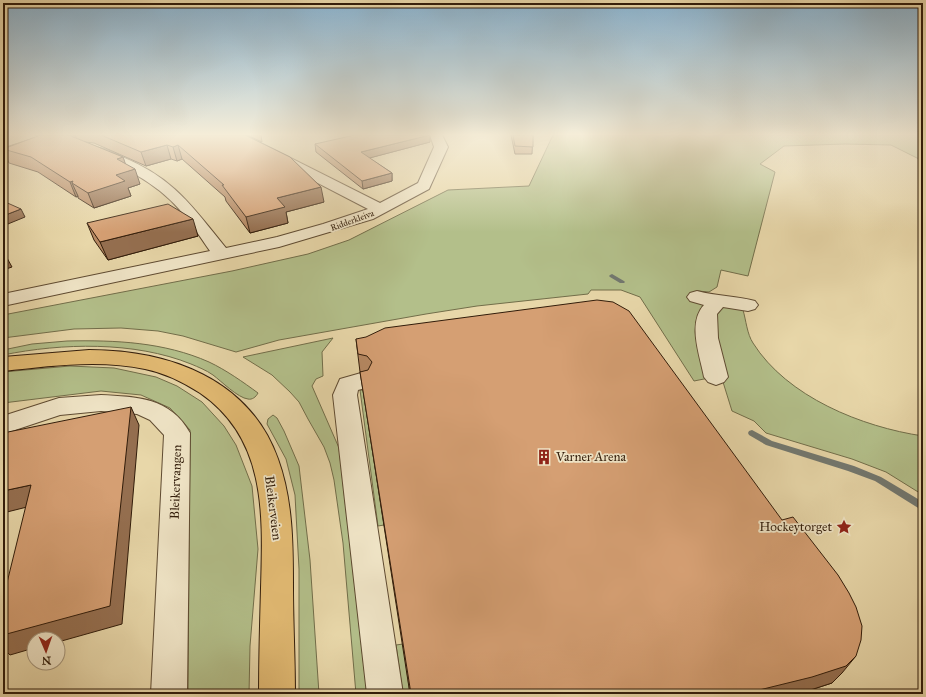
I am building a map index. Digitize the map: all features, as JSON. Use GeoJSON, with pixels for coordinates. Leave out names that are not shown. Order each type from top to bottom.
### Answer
{"type":"FeatureCollection","features":[{"type":"Feature","properties":{"kind":"main road","name":"Bleikerveien"},"geometry":{"type":"LineString","coordinates":[[3,364],[83,357],[119,358],[152,364],[184,374],[208,387],[229,402],[249,424],[260,445],[272,484],[278,529],[277,694]]}},
{"type":"Feature","properties":{"kind":"street"},"geometry":{"type":"LineString","coordinates":[[135,168],[153,178],[185,206],[222,254]]}},
{"type":"Feature","properties":{"kind":"street"},"geometry":{"type":"LineString","coordinates":[[300,168],[380,209]]}},
{"type":"Feature","properties":{"kind":"street","name":"Ridderkleiva"},"geometry":{"type":"LineString","coordinates":[[3,300],[279,242],[329,228],[380,209],[424,186],[432,168]]}},
{"type":"Feature","properties":{"kind":"street"},"geometry":{"type":"LineString","coordinates":[[697,297],[717,302],[727,301],[748,305]]}},
{"type":"Feature","properties":{"kind":"street"},"geometry":{"type":"LineString","coordinates":[[716,377],[707,338],[706,323],[707,313],[717,302]]}},
{"type":"Feature","properties":{"kind":"street"},"geometry":{"type":"LineString","coordinates":[[361,380],[348,385],[345,395],[385,694]]}},
{"type":"Feature","properties":{"kind":"street","name":"Bleikervangen"},"geometry":{"type":"LineString","coordinates":[[3,426],[59,407],[101,402],[141,406],[159,414],[177,433],[169,694]]}},
{"type":"Feature","properties":{"kind":"green space"},"geometry":{"type":"Polygon","coordinates":[[[538,168],[767,168],[775,172],[748,276],[721,270],[717,287],[709,292],[698,291],[696,301],[704,303],[701,310],[700,329],[709,378],[694,381],[640,297],[621,290],[591,290],[588,294],[477,306],[426,314],[279,340],[236,352],[183,336],[158,331],[121,328],[74,329],[3,338],[3,315],[232,271],[308,254],[349,240],[448,190],[529,186],[538,168]]]}},
{"type":"Feature","properties":{"kind":"green space"},"geometry":{"type":"Polygon","coordinates":[[[725,305],[743,310],[748,331],[753,343],[768,362],[785,379],[806,394],[851,417],[900,432],[923,436],[923,495],[886,472],[852,459],[766,433],[754,421],[732,411],[723,382],[713,316],[718,308],[725,305]]]}},
{"type":"Feature","properties":{"kind":"green space"},"geometry":{"type":"Polygon","coordinates":[[[333,338],[322,352],[323,376],[316,379],[312,386],[339,448],[367,694],[356,694],[343,543],[334,480],[330,463],[324,447],[299,402],[272,375],[243,357],[333,338]]]}},
{"type":"Feature","properties":{"kind":"green space"},"geometry":{"type":"Polygon","coordinates":[[[67,341],[121,342],[157,346],[175,350],[192,355],[215,365],[258,393],[252,399],[244,398],[239,396],[213,375],[202,369],[191,364],[146,351],[98,346],[49,348],[3,355],[3,350],[32,344],[67,341]]]}},
{"type":"Feature","properties":{"kind":"green space"},"geometry":{"type":"Polygon","coordinates":[[[70,366],[114,368],[156,377],[177,386],[202,402],[224,426],[236,445],[252,486],[258,549],[250,646],[249,694],[188,694],[190,430],[170,408],[141,395],[101,391],[3,403],[3,372],[70,366]]]}},
{"type":"Feature","properties":{"kind":"green space"},"geometry":{"type":"Polygon","coordinates":[[[360,390],[363,390],[384,525],[378,526],[360,390]]]}},
{"type":"Feature","properties":{"kind":"green space"},"geometry":{"type":"Polygon","coordinates":[[[273,415],[277,418],[284,431],[299,466],[310,560],[319,694],[299,694],[299,569],[295,495],[286,459],[267,424],[268,419],[273,415]]]}},
{"type":"Feature","properties":{"kind":"green space"},"geometry":{"type":"Polygon","coordinates":[[[403,644],[410,694],[403,694],[396,645],[403,644]]]}},
{"type":"Feature","properties":{"kind":"building"},"geometry":{"type":"Polygon","coordinates":[[[47,168],[132,168],[135,169],[116,175],[125,181],[88,193],[72,183],[73,181],[70,182],[47,168]]]}},
{"type":"Feature","properties":{"kind":"building"},"geometry":{"type":"Polygon","coordinates":[[[204,168],[301,168],[321,187],[277,198],[285,207],[246,217],[222,185],[224,185],[204,168]]]}},
{"type":"Feature","properties":{"kind":"building"},"geometry":{"type":"Polygon","coordinates":[[[345,168],[384,168],[392,173],[362,181],[345,168]]]}},
{"type":"Feature","properties":{"kind":"building"},"geometry":{"type":"Polygon","coordinates":[[[3,201],[21,209],[3,216],[3,201]]]}},
{"type":"Feature","properties":{"kind":"building"},"geometry":{"type":"Polygon","coordinates":[[[168,204],[193,219],[100,242],[87,223],[168,204]]]}},
{"type":"Feature","properties":{"kind":"building","name":"Varner Arena"},"geometry":{"type":"Polygon","coordinates":[[[597,300],[613,302],[629,311],[782,520],[793,517],[838,575],[856,607],[862,626],[861,640],[856,656],[846,666],[812,677],[743,694],[411,694],[360,372],[368,370],[372,362],[367,356],[358,354],[356,339],[366,337],[385,328],[597,300]]]}},
{"type":"Feature","properties":{"kind":"building"},"geometry":{"type":"Polygon","coordinates":[[[131,407],[110,606],[3,635],[3,599],[31,485],[3,491],[3,433],[131,407]]]}},
{"type":"Feature","properties":{"kind":"waterway"},"geometry":{"type":"LineString","coordinates":[[612,276],[622,282]]}},
{"type":"Feature","properties":{"kind":"waterway"},"geometry":{"type":"LineString","coordinates":[[752,433],[769,443],[851,468],[878,479],[923,507]]}},
{"type":"Feature","properties":{"kind":"place","name":"Varner Arena"},"geometry":{"type":"Point","coordinates":[544,457]}},
{"type":"Feature","properties":{"kind":"place","name":"Hockeytorget"},"geometry":{"type":"Point","coordinates":[844,527]}}]}
